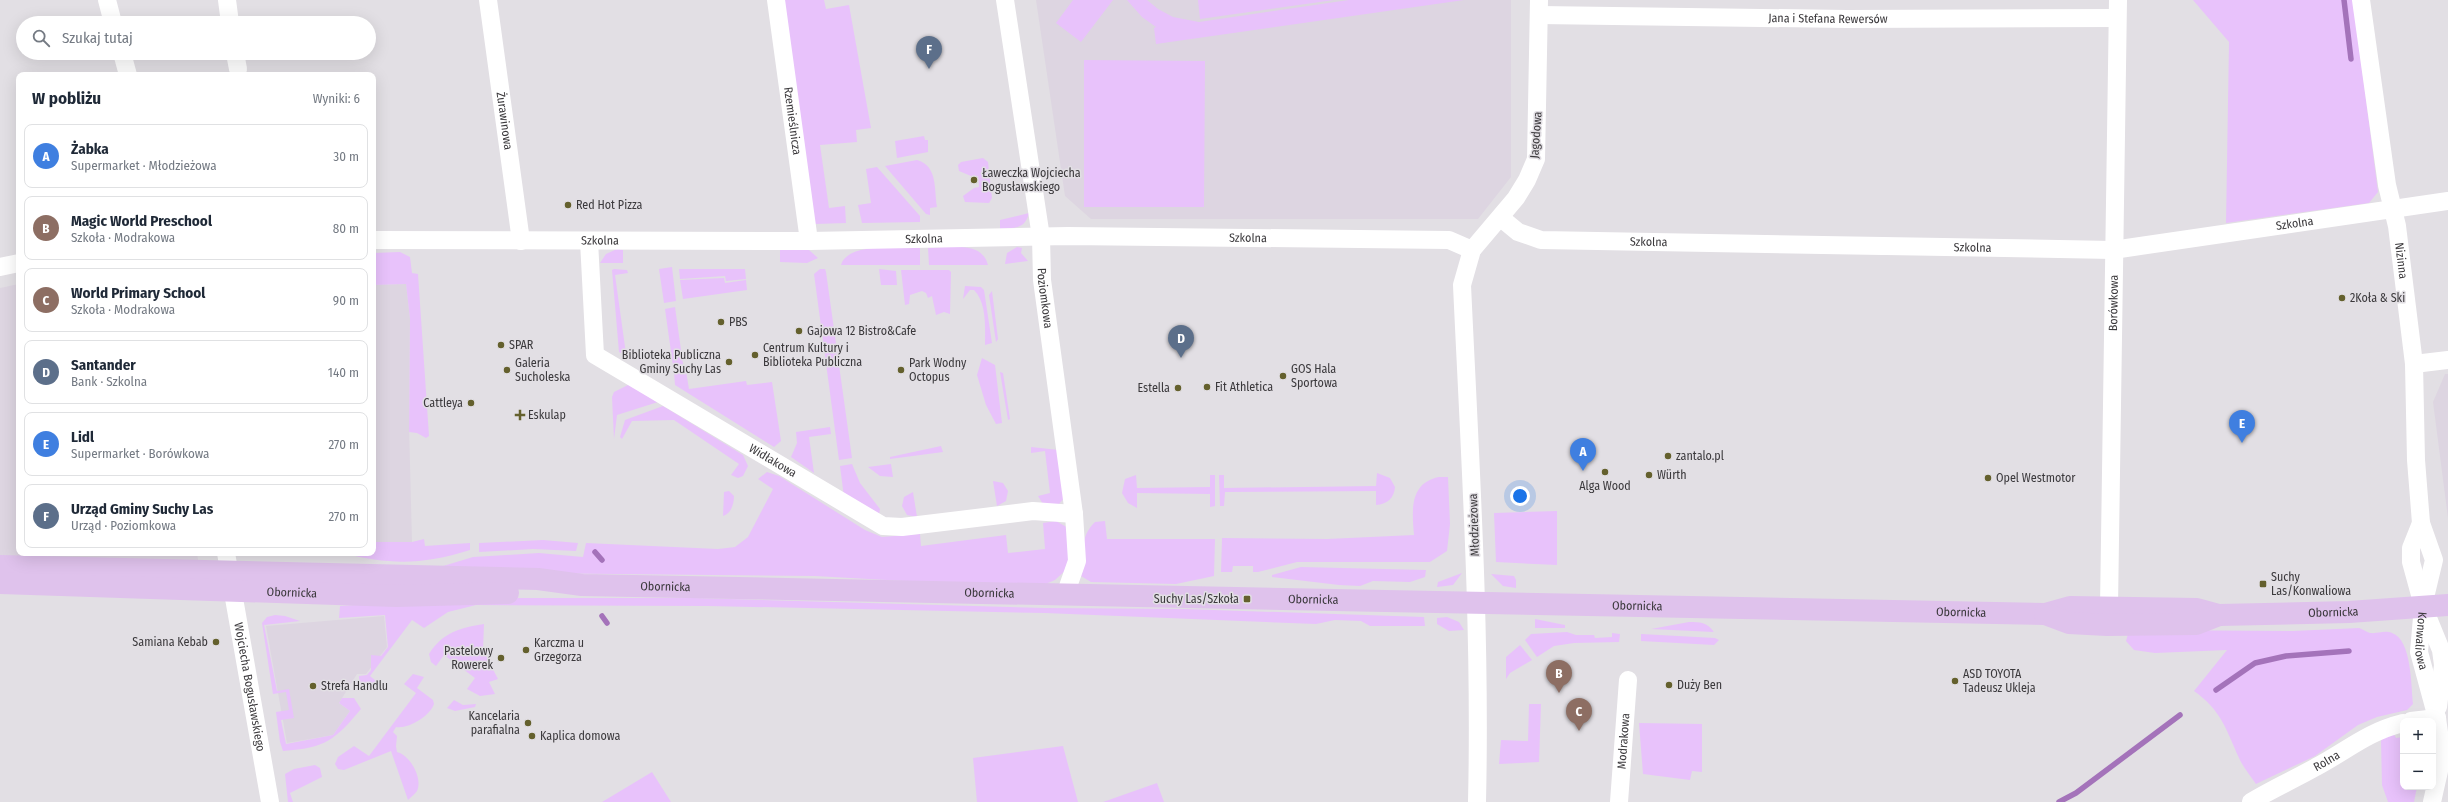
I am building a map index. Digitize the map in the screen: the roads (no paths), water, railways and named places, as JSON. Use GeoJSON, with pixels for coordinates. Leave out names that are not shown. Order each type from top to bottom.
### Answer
{"type":"FeatureCollection","features":[{"type":"Feature","properties":{"kind":"main road","name":"Obornicka"},"geometry":{"type":"LineString","coordinates":[[0,566],[538,579],[582,585],[2045,614],[2070,607],[2196,609],[2219,615],[2349,612],[2448,604]]}},
{"type":"Feature","properties":{"kind":"main road","name":"Obornicka"},"geometry":{"type":"LineString","coordinates":[[0,583],[230,572]]}},
{"type":"Feature","properties":{"kind":"main road","name":"Obornicka"},"geometry":{"type":"LineString","coordinates":[[2045,614],[2069,623],[2107,625],[2196,624],[2219,615]]}},
{"type":"Feature","properties":{"kind":"street"},"geometry":{"type":"LineString","coordinates":[[107,0],[112,16]]}},
{"type":"Feature","properties":{"kind":"street"},"geometry":{"type":"LineString","coordinates":[[227,0],[229,16]]}},
{"type":"Feature","properties":{"kind":"street","name":"Żurawinowa"},"geometry":{"type":"LineString","coordinates":[[488,0],[521,241]]}},
{"type":"Feature","properties":{"kind":"street","name":"Rzemieślnicza"},"geometry":{"type":"LineString","coordinates":[[776,0],[809,241]]}},
{"type":"Feature","properties":{"kind":"street","name":"Poziomkowa"},"geometry":{"type":"LineString","coordinates":[[1005,0],[1041,237],[1042,280],[1074,514],[1077,561],[1065,595]]}},
{"type":"Feature","properties":{"kind":"street","name":"Borówkowa"},"geometry":{"type":"LineString","coordinates":[[2109,607],[2113,250],[2118,0]]}},
{"type":"Feature","properties":{"kind":"street","name":"Nizinna"},"geometry":{"type":"LineString","coordinates":[[2361,0],[2392,209],[2397,226],[2414,364],[2416,460],[2421,523],[2411,548],[2411,562],[2423,606]]}},
{"type":"Feature","properties":{"kind":"street","name":"Jana i Stefana Rewersów"},"geometry":{"type":"LineString","coordinates":[[1539,8],[1847,19],[2117,18]]}},
{"type":"Feature","properties":{"kind":"street","name":"Jagodowa"},"geometry":{"type":"LineString","coordinates":[[1472,250],[1501,218],[1522,189],[1536,159],[1539,8]]}},
{"type":"Feature","properties":{"kind":"street"},"geometry":{"type":"LineString","coordinates":[[124,60],[127,72]]}},
{"type":"Feature","properties":{"kind":"street","name":"Szkolna"},"geometry":{"type":"LineString","coordinates":[[1501,218],[1518,232],[1541,240],[2113,250],[2448,201]]}},
{"type":"Feature","properties":{"kind":"street","name":"Szkolna"},"geometry":{"type":"LineString","coordinates":[[376,240],[809,241],[1041,237],[1449,240],[1472,250]]}},
{"type":"Feature","properties":{"kind":"street","name":"Widłakowa"},"geometry":{"type":"LineString","coordinates":[[589,241],[595,355],[883,526],[902,527],[1033,511],[1074,514]]}},
{"type":"Feature","properties":{"kind":"street","name":"Młodzieżowa"},"geometry":{"type":"LineString","coordinates":[[1472,250],[1462,285],[1474,494],[1479,736],[1477,802]]}},
{"type":"Feature","properties":{"kind":"street"},"geometry":{"type":"LineString","coordinates":[[0,267],[16,264]]}},
{"type":"Feature","properties":{"kind":"street"},"geometry":{"type":"LineString","coordinates":[[2414,364],[2448,360]]}},
{"type":"Feature","properties":{"kind":"street","name":"Wojciecha Bogusławskiego"},"geometry":{"type":"LineString","coordinates":[[230,572],[270,802]]}},
{"type":"Feature","properties":{"kind":"street","name":"Konwaliowa"},"geometry":{"type":"LineString","coordinates":[[2423,606],[2441,650],[2443,665],[2436,718],[2441,747],[2439,771],[2432,802]]}},
{"type":"Feature","properties":{"kind":"street","name":"Modrakowa"},"geometry":{"type":"LineString","coordinates":[[1619,802],[1628,680]]}},
{"type":"Feature","properties":{"kind":"street","name":"Rolna"},"geometry":{"type":"LineString","coordinates":[[2253,801],[2316,767],[2359,739],[2380,729],[2400,724]]}},
{"type":"Feature","properties":{"kind":"waterway"},"geometry":{"type":"LineString","coordinates":[[2344,0],[2351,59]]}},
{"type":"Feature","properties":{"kind":"waterway"},"geometry":{"type":"LineString","coordinates":[[595,552],[602,560]]}},
{"type":"Feature","properties":{"kind":"waterway"},"geometry":{"type":"LineString","coordinates":[[602,616],[607,623]]}},
{"type":"Feature","properties":{"kind":"waterway"},"geometry":{"type":"LineString","coordinates":[[2216,690],[2255,663],[2286,656],[2349,651]]}},
{"type":"Feature","properties":{"kind":"waterway"},"geometry":{"type":"LineString","coordinates":[[2059,802],[2076,793],[2180,715]]}},
{"type":"Feature","properties":{"kind":"place","name":"Urząd Gminy Suchy Las"},"geometry":{"type":"Point","coordinates":[929,69]}},
{"type":"Feature","properties":{"kind":"place","name":"Ławeczka Wojciecha Bogusławskiego"},"geometry":{"type":"Point","coordinates":[974,180]}},
{"type":"Feature","properties":{"kind":"place","name":"Red Hot Pizza"},"geometry":{"type":"Point","coordinates":[568,205]}},
{"type":"Feature","properties":{"kind":"place","name":"2Koła & Ski"},"geometry":{"type":"Point","coordinates":[2342,298]}},
{"type":"Feature","properties":{"kind":"place","name":"PBS"},"geometry":{"type":"Point","coordinates":[721,322]}},
{"type":"Feature","properties":{"kind":"place","name":"Gajowa 12 Bistro&Cafe"},"geometry":{"type":"Point","coordinates":[799,331]}},
{"type":"Feature","properties":{"kind":"place","name":"SPAR"},"geometry":{"type":"Point","coordinates":[501,345]}},
{"type":"Feature","properties":{"kind":"place","name":"Centrum Kultury i Biblioteka Publiczna"},"geometry":{"type":"Point","coordinates":[755,355]}},
{"type":"Feature","properties":{"kind":"place","name":"Santander"},"geometry":{"type":"Point","coordinates":[1181,358]}},
{"type":"Feature","properties":{"kind":"place","name":"Biblioteka Publiczna Gminy Suchy Las"},"geometry":{"type":"Point","coordinates":[729,362]}},
{"type":"Feature","properties":{"kind":"place","name":"Galeria Sucholeska"},"geometry":{"type":"Point","coordinates":[507,370]}},
{"type":"Feature","properties":{"kind":"place","name":"Park Wodny Octopus"},"geometry":{"type":"Point","coordinates":[901,370]}},
{"type":"Feature","properties":{"kind":"place","name":"GOS Hala Sportowa"},"geometry":{"type":"Point","coordinates":[1283,376]}},
{"type":"Feature","properties":{"kind":"place","name":"Fit Athletica"},"geometry":{"type":"Point","coordinates":[1207,387]}},
{"type":"Feature","properties":{"kind":"place","name":"Estella"},"geometry":{"type":"Point","coordinates":[1178,388]}},
{"type":"Feature","properties":{"kind":"place","name":"Cattleya"},"geometry":{"type":"Point","coordinates":[471,403]}},
{"type":"Feature","properties":{"kind":"place","name":"Eskulap"},"geometry":{"type":"Point","coordinates":[520,415]}},
{"type":"Feature","properties":{"kind":"place","name":"Lidl"},"geometry":{"type":"Point","coordinates":[2242,443]}},
{"type":"Feature","properties":{"kind":"place","name":"zantalo.pl"},"geometry":{"type":"Point","coordinates":[1668,456]}},
{"type":"Feature","properties":{"kind":"place","name":"Żabka"},"geometry":{"type":"Point","coordinates":[1583,471]}},
{"type":"Feature","properties":{"kind":"place","name":"Alga Wood"},"geometry":{"type":"Point","coordinates":[1605,472]}},
{"type":"Feature","properties":{"kind":"place","name":"Würth"},"geometry":{"type":"Point","coordinates":[1649,475]}},
{"type":"Feature","properties":{"kind":"place","name":"Opel Westmotor"},"geometry":{"type":"Point","coordinates":[1988,478]}},
{"type":"Feature","properties":{"kind":"place","name":"Suchy Las/Konwaliowa"},"geometry":{"type":"Point","coordinates":[2263,584]}},
{"type":"Feature","properties":{"kind":"place","name":"Suchy Las/Szkoła"},"geometry":{"type":"Point","coordinates":[1247,599]}},
{"type":"Feature","properties":{"kind":"place","name":"Samiana Kebab"},"geometry":{"type":"Point","coordinates":[216,642]}},
{"type":"Feature","properties":{"kind":"place","name":"Karczma u Grzegorza"},"geometry":{"type":"Point","coordinates":[526,650]}},
{"type":"Feature","properties":{"kind":"place","name":"Pastelowy Rowerek"},"geometry":{"type":"Point","coordinates":[501,658]}},
{"type":"Feature","properties":{"kind":"place","name":"ASD TOYOTA Tadeusz Ukleja"},"geometry":{"type":"Point","coordinates":[1955,681]}},
{"type":"Feature","properties":{"kind":"place","name":"Duży Ben"},"geometry":{"type":"Point","coordinates":[1669,685]}},
{"type":"Feature","properties":{"kind":"place","name":"Strefa Handlu"},"geometry":{"type":"Point","coordinates":[313,686]}},
{"type":"Feature","properties":{"kind":"place","name":"Magic World Preschool"},"geometry":{"type":"Point","coordinates":[1559,693]}},
{"type":"Feature","properties":{"kind":"place","name":"Kancelaria parafialna"},"geometry":{"type":"Point","coordinates":[528,723]}},
{"type":"Feature","properties":{"kind":"place","name":"World Primary School"},"geometry":{"type":"Point","coordinates":[1579,731]}},
{"type":"Feature","properties":{"kind":"place","name":"Kaplica domowa"},"geometry":{"type":"Point","coordinates":[532,736]}}]}
